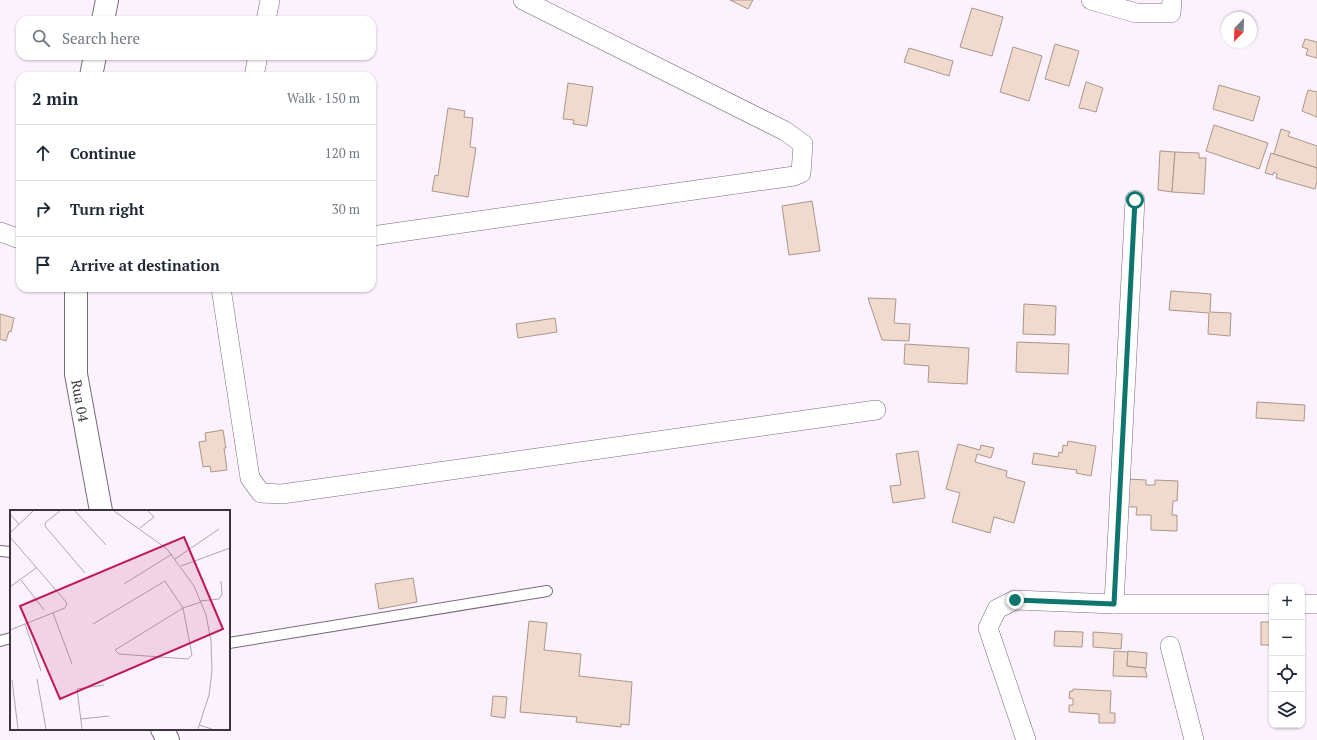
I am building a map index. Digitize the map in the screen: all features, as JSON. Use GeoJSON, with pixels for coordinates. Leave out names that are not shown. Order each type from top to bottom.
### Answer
{"type":"FeatureCollection","features":[{"type":"Feature","properties":{"kind":"street"},"geometry":{"type":"LineString","coordinates":[[104,16],[107,0]]}},
{"type":"Feature","properties":{"kind":"street"},"geometry":{"type":"LineString","coordinates":[[267,16],[270,0]]}},
{"type":"Feature","properties":{"kind":"street"},"geometry":{"type":"LineString","coordinates":[[376,235],[794,176],[801,173],[803,144],[784,132],[523,0]]}},
{"type":"Feature","properties":{"kind":"street"},"geometry":{"type":"LineString","coordinates":[[1091,0],[1136,13],[1172,13],[1172,0]]}},
{"type":"Feature","properties":{"kind":"street"},"geometry":{"type":"LineString","coordinates":[[92,72],[94,60]]}},
{"type":"Feature","properties":{"kind":"street"},"geometry":{"type":"LineString","coordinates":[[255,72],[257,60]]}},
{"type":"Feature","properties":{"kind":"street"},"geometry":{"type":"LineString","coordinates":[[1114,604],[1135,200]]}},
{"type":"Feature","properties":{"kind":"street"},"geometry":{"type":"LineString","coordinates":[[0,232],[16,238]]}},
{"type":"Feature","properties":{"kind":"street","name":"Rua 04"},"geometry":{"type":"LineString","coordinates":[[76,292],[76,374],[101,510]]}},
{"type":"Feature","properties":{"kind":"street"},"geometry":{"type":"LineString","coordinates":[[222,292],[250,478],[261,493],[282,494],[876,410]]}},
{"type":"Feature","properties":{"kind":"street"},"geometry":{"type":"LineString","coordinates":[[1026,740],[988,628],[996,609],[1015,600],[1114,604],[1269,604]]}},
{"type":"Feature","properties":{"kind":"street"},"geometry":{"type":"LineString","coordinates":[[1305,604],[1317,604]]}},
{"type":"Feature","properties":{"kind":"street"},"geometry":{"type":"LineString","coordinates":[[1170,646],[1194,740]]}},
{"type":"Feature","properties":{"kind":"street"},"geometry":{"type":"LineString","coordinates":[[163,730],[168,740]]}},
{"type":"Feature","properties":{"kind":"lane"},"geometry":{"type":"LineString","coordinates":[[0,551],[10,552]]}},
{"type":"Feature","properties":{"kind":"lane"},"geometry":{"type":"LineString","coordinates":[[230,643],[547,591]]}},
{"type":"Feature","properties":{"kind":"lane"},"geometry":{"type":"LineString","coordinates":[[0,640],[10,638]]}},
{"type":"Feature","properties":{"kind":"building"},"geometry":{"type":"Polygon","coordinates":[[[730,0],[753,0],[748,9],[730,0]]]}},
{"type":"Feature","properties":{"kind":"building"},"geometry":{"type":"Polygon","coordinates":[[[972,8],[1003,17],[992,56],[960,47],[972,8]]]}},
{"type":"Feature","properties":{"kind":"building"},"geometry":{"type":"Polygon","coordinates":[[[1305,39],[1317,42],[1317,58],[1306,55],[1308,49],[1302,47],[1305,39]]]}},
{"type":"Feature","properties":{"kind":"building"},"geometry":{"type":"Polygon","coordinates":[[[1055,44],[1079,51],[1069,86],[1045,79],[1055,44]]]}},
{"type":"Feature","properties":{"kind":"building"},"geometry":{"type":"Polygon","coordinates":[[[1013,47],[1042,56],[1029,101],[1000,92],[1013,47]]]}},
{"type":"Feature","properties":{"kind":"building"},"geometry":{"type":"Polygon","coordinates":[[[909,48],[953,61],[949,76],[904,62],[909,48]]]}},
{"type":"Feature","properties":{"kind":"building"},"geometry":{"type":"Polygon","coordinates":[[[1086,82],[1103,88],[1096,112],[1079,108],[1086,82]]]}},
{"type":"Feature","properties":{"kind":"building"},"geometry":{"type":"Polygon","coordinates":[[[568,83],[593,87],[587,126],[573,124],[574,120],[563,119],[568,83]]]}},
{"type":"Feature","properties":{"kind":"building"},"geometry":{"type":"Polygon","coordinates":[[[1219,85],[1260,97],[1253,121],[1213,109],[1219,85]]]}},
{"type":"Feature","properties":{"kind":"building"},"geometry":{"type":"Polygon","coordinates":[[[1308,90],[1317,92],[1317,117],[1302,111],[1308,90]]]}},
{"type":"Feature","properties":{"kind":"building"},"geometry":{"type":"Polygon","coordinates":[[[448,108],[465,111],[464,117],[473,118],[470,147],[476,148],[468,197],[432,191],[435,175],[438,176],[448,108]]]}},
{"type":"Feature","properties":{"kind":"building"},"geometry":{"type":"Polygon","coordinates":[[[1214,125],[1268,143],[1259,169],[1206,151],[1214,125]]]}},
{"type":"Feature","properties":{"kind":"building"},"geometry":{"type":"Polygon","coordinates":[[[1281,129],[1290,132],[1288,136],[1317,146],[1317,168],[1274,154],[1281,129]]]}},
{"type":"Feature","properties":{"kind":"building"},"geometry":{"type":"Polygon","coordinates":[[[1160,151],[1175,152],[1172,192],[1158,190],[1160,151]]]}},
{"type":"Feature","properties":{"kind":"building"},"geometry":{"type":"Polygon","coordinates":[[[1175,152],[1199,153],[1199,158],[1206,158],[1204,194],[1172,192],[1175,152]]]}},
{"type":"Feature","properties":{"kind":"building"},"geometry":{"type":"Polygon","coordinates":[[[1271,153],[1317,168],[1317,181],[1315,189],[1276,178],[1277,174],[1274,172],[1273,175],[1265,173],[1271,153]]]}},
{"type":"Feature","properties":{"kind":"building"},"geometry":{"type":"Polygon","coordinates":[[[812,201],[820,251],[789,255],[782,206],[812,201]]]}},
{"type":"Feature","properties":{"kind":"building"},"geometry":{"type":"Polygon","coordinates":[[[1171,291],[1211,294],[1210,312],[1231,313],[1230,336],[1208,334],[1209,313],[1169,310],[1171,291]]]}},
{"type":"Feature","properties":{"kind":"building"},"geometry":{"type":"Polygon","coordinates":[[[868,298],[896,299],[894,323],[910,324],[909,341],[882,340],[868,298]]]}},
{"type":"Feature","properties":{"kind":"building"},"geometry":{"type":"Polygon","coordinates":[[[1024,304],[1056,306],[1055,335],[1023,334],[1024,304]]]}},
{"type":"Feature","properties":{"kind":"building"},"geometry":{"type":"Polygon","coordinates":[[[0,314],[14,318],[11,332],[9,331],[6,341],[0,339],[0,314]]]}},
{"type":"Feature","properties":{"kind":"building"},"geometry":{"type":"Polygon","coordinates":[[[555,318],[557,332],[518,338],[516,324],[555,318]]]}},
{"type":"Feature","properties":{"kind":"building"},"geometry":{"type":"Polygon","coordinates":[[[1017,342],[1069,344],[1068,374],[1016,372],[1017,342]]]}},
{"type":"Feature","properties":{"kind":"building"},"geometry":{"type":"Polygon","coordinates":[[[905,344],[969,348],[967,384],[928,382],[929,366],[904,364],[905,344]]]}},
{"type":"Feature","properties":{"kind":"building"},"geometry":{"type":"Polygon","coordinates":[[[1257,402],[1305,405],[1304,421],[1256,418],[1257,402]]]}},
{"type":"Feature","properties":{"kind":"building"},"geometry":{"type":"Polygon","coordinates":[[[223,430],[227,470],[211,472],[210,466],[203,467],[199,442],[206,441],[205,433],[223,430]]]}},
{"type":"Feature","properties":{"kind":"building"},"geometry":{"type":"Polygon","coordinates":[[[1068,441],[1096,446],[1091,476],[1076,473],[1077,470],[1032,464],[1034,453],[1058,457],[1059,452],[1062,453],[1063,445],[1067,446],[1068,441]]]}},
{"type":"Feature","properties":{"kind":"building"},"geometry":{"type":"Polygon","coordinates":[[[958,444],[980,450],[981,445],[994,448],[991,458],[977,454],[975,462],[1007,471],[1006,477],[1025,482],[1014,523],[994,517],[990,533],[952,522],[960,493],[946,489],[958,444]]]}},
{"type":"Feature","properties":{"kind":"building"},"geometry":{"type":"Polygon","coordinates":[[[918,451],[925,498],[893,503],[890,486],[901,485],[896,454],[918,451]]]}},
{"type":"Feature","properties":{"kind":"building"},"geometry":{"type":"Polygon","coordinates":[[[1127,479],[1146,480],[1146,485],[1155,485],[1155,480],[1178,481],[1177,501],[1173,501],[1172,515],[1177,515],[1177,531],[1151,530],[1151,515],[1136,515],[1137,507],[1126,507],[1127,479]]]}},
{"type":"Feature","properties":{"kind":"building"},"geometry":{"type":"Polygon","coordinates":[[[413,578],[417,602],[379,609],[375,584],[413,578]]]}},
{"type":"Feature","properties":{"kind":"building"},"geometry":{"type":"Polygon","coordinates":[[[529,621],[547,623],[544,650],[581,654],[579,676],[632,682],[629,725],[621,724],[621,727],[576,722],[577,717],[520,712],[529,621]]]}},
{"type":"Feature","properties":{"kind":"building"},"geometry":{"type":"Polygon","coordinates":[[[1261,622],[1269,622],[1269,645],[1261,645],[1261,622]]]}},
{"type":"Feature","properties":{"kind":"building"},"geometry":{"type":"Polygon","coordinates":[[[1055,631],[1083,632],[1082,647],[1054,646],[1055,631]]]}},
{"type":"Feature","properties":{"kind":"building"},"geometry":{"type":"Polygon","coordinates":[[[1093,632],[1122,634],[1121,649],[1093,647],[1093,632]]]}},
{"type":"Feature","properties":{"kind":"building"},"geometry":{"type":"Polygon","coordinates":[[[1114,651],[1128,652],[1127,666],[1145,668],[1147,677],[1113,676],[1114,651]]]}},
{"type":"Feature","properties":{"kind":"building"},"geometry":{"type":"Polygon","coordinates":[[[1128,651],[1147,653],[1146,668],[1127,666],[1128,651]]]}},
{"type":"Feature","properties":{"kind":"building"},"geometry":{"type":"Polygon","coordinates":[[[1073,689],[1111,691],[1110,713],[1115,713],[1115,723],[1099,723],[1099,714],[1069,712],[1069,705],[1073,705],[1073,699],[1069,698],[1070,691],[1073,691],[1073,689]]]}},
{"type":"Feature","properties":{"kind":"building"},"geometry":{"type":"Polygon","coordinates":[[[493,696],[507,697],[505,718],[491,716],[493,696]]]}},
{"type":"Feature","properties":{"kind":"route"},"geometry":{"type":"LineString","coordinates":[[1015,600],[1114,604],[1135,200]]}}]}
